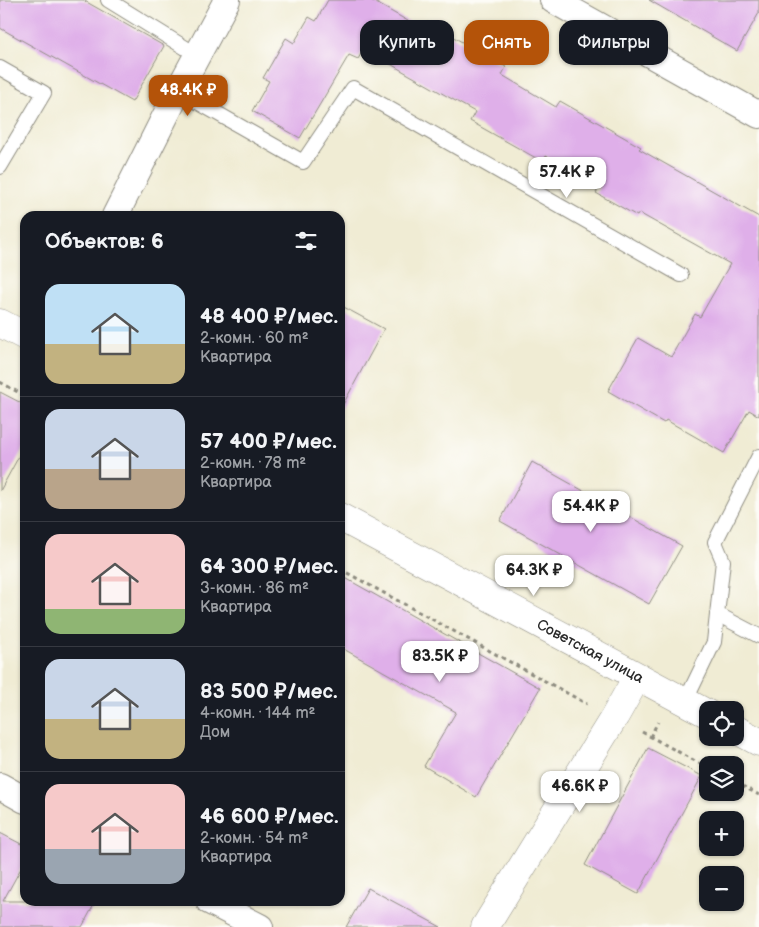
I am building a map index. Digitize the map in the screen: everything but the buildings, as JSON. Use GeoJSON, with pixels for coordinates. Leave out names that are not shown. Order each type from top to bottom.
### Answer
{"type":"FeatureCollection","features":[{"type":"Feature","properties":{"kind":"main road"},"geometry":{"type":"LineString","coordinates":[[0,323],[20,333]]}},
{"type":"Feature","properties":{"kind":"main road","name":"Советская улица"},"geometry":{"type":"LineString","coordinates":[[345,520],[696,708]]}},
{"type":"Feature","properties":{"kind":"main road"},"geometry":{"type":"LineString","coordinates":[[485,927],[636,677]]}},
{"type":"Feature","properties":{"kind":"main road"},"geometry":{"type":"LineString","coordinates":[[744,734],[759,742]]}},
{"type":"Feature","properties":{"kind":"street"},"geometry":{"type":"LineString","coordinates":[[118,211],[178,91],[227,0]]}},
{"type":"Feature","properties":{"kind":"street"},"geometry":{"type":"LineString","coordinates":[[553,0],[759,115]]}},
{"type":"Feature","properties":{"kind":"street"},"geometry":{"type":"LineString","coordinates":[[0,786],[20,797]]}},
{"type":"Feature","properties":{"kind":"street"},"geometry":{"type":"LineString","coordinates":[[219,906],[260,927]]}},
{"type":"Feature","properties":{"kind":"lane"},"geometry":{"type":"LineString","coordinates":[[108,0],[197,55]]}},
{"type":"Feature","properties":{"kind":"lane"},"geometry":{"type":"LineString","coordinates":[[0,68],[44,93],[0,167]]}},
{"type":"Feature","properties":{"kind":"lane"},"geometry":{"type":"LineString","coordinates":[[178,91],[303,162],[352,88],[681,275]]}},
{"type":"Feature","properties":{"kind":"lane"},"geometry":{"type":"LineString","coordinates":[[696,708],[714,642],[723,561],[715,542],[759,456]]}},
{"type":"Feature","properties":{"kind":"lane"},"geometry":{"type":"LineString","coordinates":[[717,614],[759,636]]}},
{"type":"Feature","properties":{"kind":"path"},"geometry":{"type":"LineString","coordinates":[[0,382],[20,393]]}},
{"type":"Feature","properties":{"kind":"path"},"geometry":{"type":"LineString","coordinates":[[345,572],[699,763]]}},
{"type":"Feature","properties":{"kind":"path"},"geometry":{"type":"LineString","coordinates":[[744,787],[759,795]]}}]}
